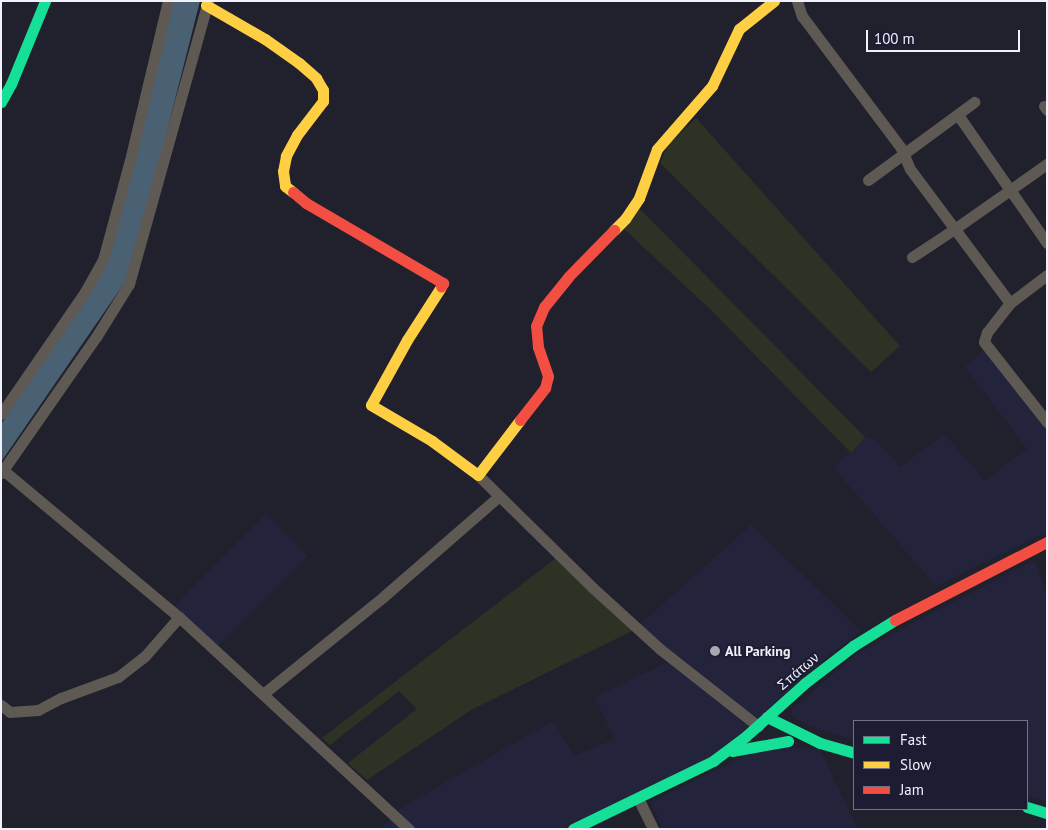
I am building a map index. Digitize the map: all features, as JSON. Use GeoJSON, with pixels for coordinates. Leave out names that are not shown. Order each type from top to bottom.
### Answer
{"type":"FeatureCollection","features":[{"type":"Feature","properties":{"kind":"street"},"geometry":{"type":"LineString","coordinates":[[1,102],[11,84],[44,1]]}},
{"type":"Feature","properties":{"kind":"street"},"geometry":{"type":"LineString","coordinates":[[1,414],[85,292],[103,260],[131,156],[168,1]]}},
{"type":"Feature","properties":{"kind":"street"},"geometry":{"type":"LineString","coordinates":[[478,474],[545,388],[548,376],[538,347],[536,326],[544,307],[568,278],[625,219],[639,198],[657,149],[712,86],[739,29],[774,1]]}},
{"type":"Feature","properties":{"kind":"street"},"geometry":{"type":"LineString","coordinates":[[797,1],[802,16],[902,148],[910,169],[953,230],[1010,303]]}},
{"type":"Feature","properties":{"kind":"street"},"geometry":{"type":"LineString","coordinates":[[409,829],[179,617],[2,471],[96,337],[129,284],[207,3],[299,63],[316,78],[323,90],[323,101],[297,135],[286,156],[283,171],[285,186],[306,203],[443,282],[407,340],[371,405],[432,442],[478,474],[498,497],[660,649],[758,726]]}},
{"type":"Feature","properties":{"kind":"street"},"geometry":{"type":"LineString","coordinates":[[868,180],[974,102]]}},
{"type":"Feature","properties":{"kind":"street"},"geometry":{"type":"LineString","coordinates":[[958,115],[1047,243]]}},
{"type":"Feature","properties":{"kind":"street"},"geometry":{"type":"LineString","coordinates":[[912,257],[1047,164]]}},
{"type":"Feature","properties":{"kind":"street"},"geometry":{"type":"LineString","coordinates":[[1047,275],[1010,303],[987,332],[984,342],[1047,422]]}},
{"type":"Feature","properties":{"kind":"street"},"geometry":{"type":"LineString","coordinates":[[263,694],[383,598],[498,497]]}},
{"type":"Feature","properties":{"kind":"street","name":"Σπάτων"},"geometry":{"type":"LineString","coordinates":[[573,829],[699,768],[723,754],[853,646],[890,622],[1047,542]]}},
{"type":"Feature","properties":{"kind":"street"},"geometry":{"type":"LineString","coordinates":[[1,705],[10,712],[38,710],[61,698],[118,677],[145,656],[179,617]]}},
{"type":"Feature","properties":{"kind":"street"},"geometry":{"type":"LineString","coordinates":[[767,718],[775,731],[788,741]]}},
{"type":"Feature","properties":{"kind":"street"},"geometry":{"type":"LineString","coordinates":[[767,718],[820,743],[853,753]]}},
{"type":"Feature","properties":{"kind":"street"},"geometry":{"type":"LineString","coordinates":[[723,754],[751,746],[788,741],[820,743]]}},
{"type":"Feature","properties":{"kind":"street"},"geometry":{"type":"LineString","coordinates":[[638,798],[653,829]]}},
{"type":"Feature","properties":{"kind":"street"},"geometry":{"type":"LineString","coordinates":[[1028,807],[1047,813]]}},
{"type":"Feature","properties":{"kind":"shaded area"},"geometry":{"type":"Polygon","coordinates":[[[173,1],[200,1],[160,159],[125,282],[1,462],[1,424],[90,293],[173,1]]]}},
{"type":"Feature","properties":{"kind":"shaded area"},"geometry":{"type":"Polygon","coordinates":[[[986,348],[1047,428],[1047,532],[936,586],[833,467],[851,453],[865,437],[874,439],[900,467],[944,434],[985,481],[1027,449],[965,367],[986,348]]]}},
{"type":"Feature","properties":{"kind":"shaded area"},"geometry":{"type":"Polygon","coordinates":[[[266,514],[308,556],[215,648],[173,607],[266,514]]]}},
{"type":"Feature","properties":{"kind":"shaded area"},"geometry":{"type":"Polygon","coordinates":[[[751,525],[861,631],[820,662],[709,762],[559,829],[381,829],[399,809],[553,721],[574,756],[614,739],[595,697],[668,662],[634,630],[751,525]]]}},
{"type":"Feature","properties":{"kind":"shaded area"},"geometry":{"type":"Polygon","coordinates":[[[1034,561],[1047,594],[1047,802],[1028,796],[1028,720],[853,720],[853,740],[809,726],[792,715],[792,710],[796,706],[854,656],[923,617],[1034,561]]]}},
{"type":"Feature","properties":{"kind":"shaded area"},"geometry":{"type":"Polygon","coordinates":[[[782,746],[820,750],[858,829],[663,829],[651,802],[755,751],[782,746]]]}},
{"type":"Feature","properties":{"kind":"green space"},"geometry":{"type":"Polygon","coordinates":[[[696,118],[900,346],[871,372],[660,163],[668,145],[696,118]]]}},
{"type":"Feature","properties":{"kind":"green space"},"geometry":{"type":"Polygon","coordinates":[[[639,208],[865,437],[851,453],[711,310],[624,229],[639,208]]]}},
{"type":"Feature","properties":{"kind":"green space"},"geometry":{"type":"Polygon","coordinates":[[[556,558],[634,630],[471,710],[367,780],[348,763],[417,709],[399,691],[330,745],[322,738],[556,558]]]}},
{"type":"Feature","properties":{"kind":"traffic: fast"},"geometry":{"type":"LineString","coordinates":[[1,102],[11,84],[45,1]]}},
{"type":"Feature","properties":{"kind":"traffic: fast"},"geometry":{"type":"LineString","coordinates":[[573,829],[713,761],[746,736],[805,683],[853,646],[895,620]]}},
{"type":"Feature","properties":{"kind":"traffic: fast"},"geometry":{"type":"LineString","coordinates":[[767,717],[820,743],[853,753]]}},
{"type":"Feature","properties":{"kind":"traffic: fast"},"geometry":{"type":"LineString","coordinates":[[732,751],[788,741]]}},
{"type":"Feature","properties":{"kind":"traffic: fast"},"geometry":{"type":"LineString","coordinates":[[1028,807],[1047,813]]}},
{"type":"Feature","properties":{"kind":"traffic: slow"},"geometry":{"type":"LineString","coordinates":[[614,230],[625,219],[639,198],[657,149],[712,86],[739,29],[774,1]]}},
{"type":"Feature","properties":{"kind":"traffic: slow"},"geometry":{"type":"LineString","coordinates":[[206,5],[265,39],[299,63],[316,78],[323,90],[323,101],[297,135],[286,156],[283,171],[285,186],[293,192]]}},
{"type":"Feature","properties":{"kind":"traffic: slow"},"geometry":{"type":"LineString","coordinates":[[441,287],[407,340],[371,405],[432,441],[478,475],[520,420]]}},
{"type":"Feature","properties":{"kind":"traffic: jam"},"geometry":{"type":"LineString","coordinates":[[293,192],[306,203],[443,283],[441,287]]}},
{"type":"Feature","properties":{"kind":"traffic: jam"},"geometry":{"type":"LineString","coordinates":[[520,420],[545,388],[548,376],[538,347],[536,326],[544,307],[568,277],[614,230]]}},
{"type":"Feature","properties":{"kind":"traffic: jam"},"geometry":{"type":"LineString","coordinates":[[895,620],[1047,542]]}},
{"type":"Feature","properties":{"kind":"place","name":"All Parking"},"geometry":{"type":"Point","coordinates":[715,651]}}]}
